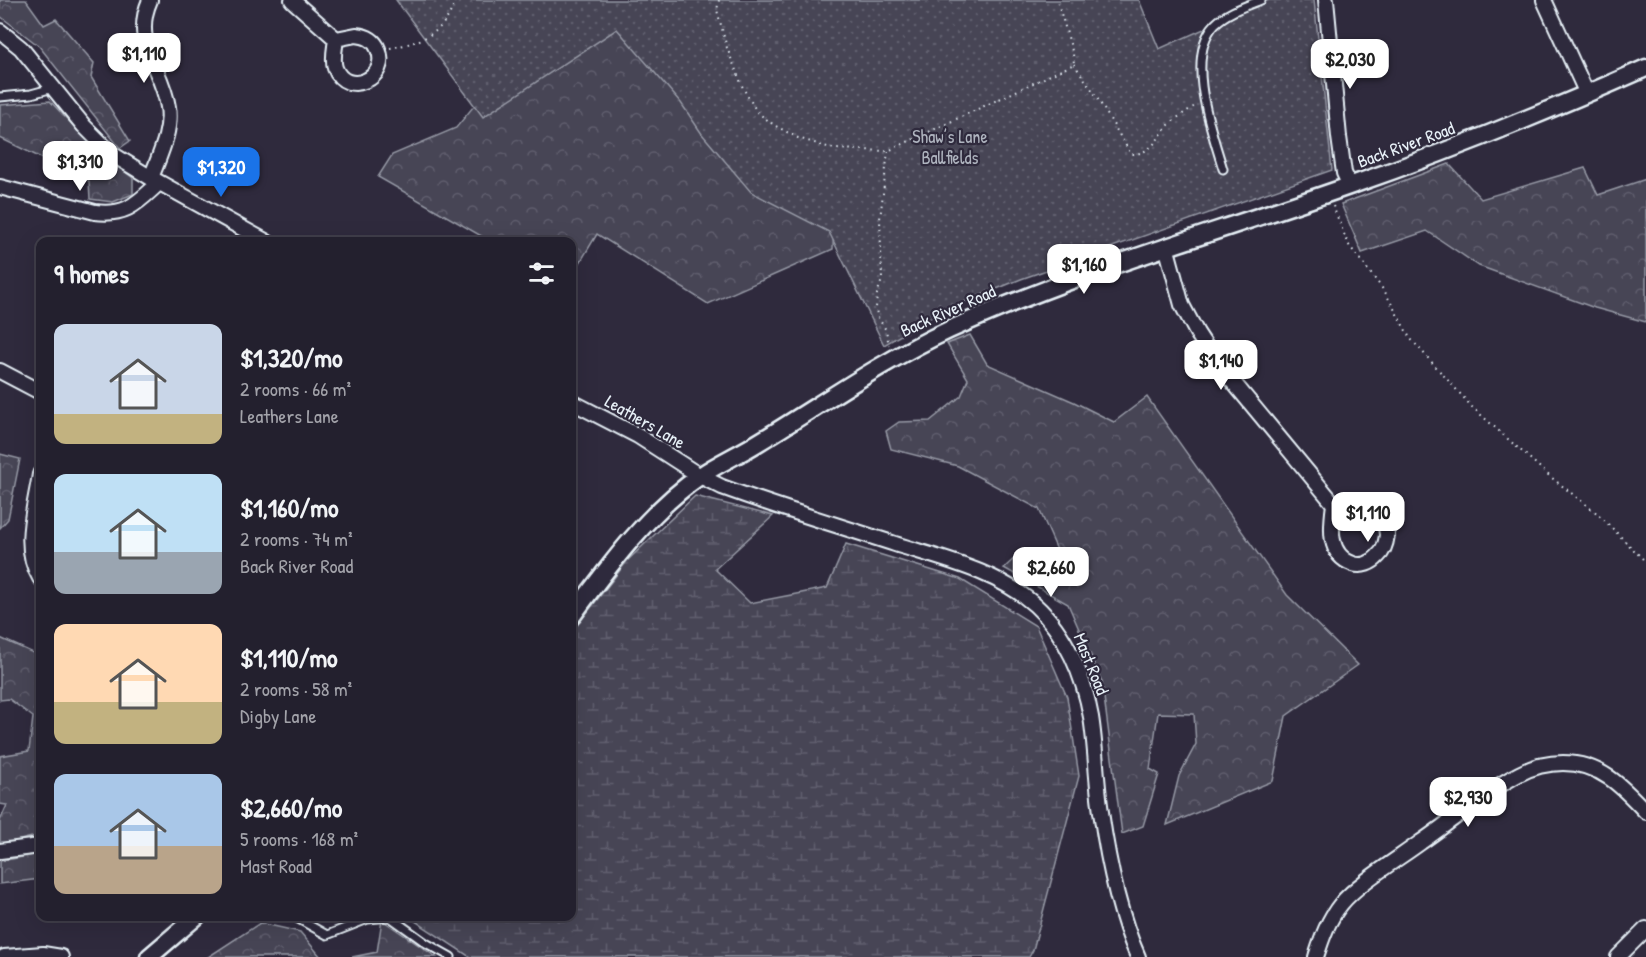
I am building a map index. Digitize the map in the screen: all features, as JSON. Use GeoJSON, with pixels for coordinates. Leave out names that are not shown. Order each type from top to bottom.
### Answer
{"type":"FeatureCollection","features":[{"type":"Feature","properties":{"kind":"street"},"geometry":{"type":"LineString","coordinates":[[0,187],[109,214],[131,208],[155,181],[169,123],[165,93],[149,57],[145,41],[143,25],[145,11],[150,0]]}},
{"type":"Feature","properties":{"kind":"street"},"geometry":{"type":"LineString","coordinates":[[292,0],[336,39]]}},
{"type":"Feature","properties":{"kind":"street"},"geometry":{"type":"LineString","coordinates":[[1326,0],[1339,137],[1344,173],[1350,186]]}},
{"type":"Feature","properties":{"kind":"street"},"geometry":{"type":"LineString","coordinates":[[1544,0],[1587,94]]}},
{"type":"Feature","properties":{"kind":"street"},"geometry":{"type":"LineString","coordinates":[[0,31],[21,48],[98,141],[126,164],[258,237]]}},
{"type":"Feature","properties":{"kind":"street"},"geometry":{"type":"LineString","coordinates":[[356,35],[365,36],[374,41],[379,50],[381,63],[377,73],[361,83],[352,83],[342,78],[335,68],[336,39],[356,35]]}},
{"type":"Feature","properties":{"kind":"street","name":"Back River Road"},"geometry":{"type":"LineString","coordinates":[[576,611],[632,540],[700,476],[759,443],[894,358],[922,343],[979,317],[1166,246],[1350,186],[1506,128],[1646,68]]}},
{"type":"Feature","properties":{"kind":"street"},"geometry":{"type":"LineString","coordinates":[[1166,246],[1182,305],[1214,358],[1334,504],[1362,506],[1374,510],[1383,520],[1387,533],[1385,546],[1378,556],[1368,563],[1358,565],[1347,561],[1337,553],[1332,539],[1331,523],[1334,504]]}},
{"type":"Feature","properties":{"kind":"street"},"geometry":{"type":"LineString","coordinates":[[0,371],[36,390]]}},
{"type":"Feature","properties":{"kind":"street","name":"Leathers Lane"},"geometry":{"type":"LineString","coordinates":[[576,404],[638,436],[700,476]]}},
{"type":"Feature","properties":{"kind":"street","name":"Mast Road"},"geometry":{"type":"LineString","coordinates":[[700,476],[754,499],[966,567],[1010,587],[1036,605],[1047,617],[1065,643],[1084,686],[1091,717],[1101,812],[1113,874],[1124,921],[1138,957]]}},
{"type":"Feature","properties":{"kind":"street"},"geometry":{"type":"LineString","coordinates":[[36,500],[30,552],[36,569]]}},
{"type":"Feature","properties":{"kind":"street"},"geometry":{"type":"LineString","coordinates":[[1316,957],[1324,931],[1343,902],[1392,863],[1519,774],[1548,764],[1579,764],[1594,768],[1619,784],[1646,812]]}},
{"type":"Feature","properties":{"kind":"street"},"geometry":{"type":"LineString","coordinates":[[0,851],[36,846]]}},
{"type":"Feature","properties":{"kind":"street"},"geometry":{"type":"LineString","coordinates":[[149,957],[191,921]]}},
{"type":"Feature","properties":{"kind":"street"},"geometry":{"type":"LineString","coordinates":[[1618,957],[1646,928]]}},
{"type":"Feature","properties":{"kind":"street"},"geometry":{"type":"LineString","coordinates":[[4,957],[43,954],[61,957]]}},
{"type":"Feature","properties":{"kind":"lane"},"geometry":{"type":"LineString","coordinates":[[1223,169],[1204,101],[1201,72],[1205,42],[1209,32],[1225,16],[1261,0]]}},
{"type":"Feature","properties":{"kind":"lane"},"geometry":{"type":"LineString","coordinates":[[0,97],[31,94],[54,88]]}},
{"type":"Feature","properties":{"kind":"lane"},"geometry":{"type":"LineString","coordinates":[[302,921],[327,935],[363,921]]}},
{"type":"Feature","properties":{"kind":"lane"},"geometry":{"type":"LineString","coordinates":[[396,921],[426,943],[451,957]]}},
{"type":"Feature","properties":{"kind":"path"},"geometry":{"type":"LineString","coordinates":[[379,50],[412,44],[442,27],[451,15],[455,0]]}},
{"type":"Feature","properties":{"kind":"path"},"geometry":{"type":"LineString","coordinates":[[719,0],[717,10],[727,48],[743,88],[757,112],[774,125],[798,138],[834,149],[888,151],[1074,64]]}},
{"type":"Feature","properties":{"kind":"path"},"geometry":{"type":"LineString","coordinates":[[1057,0],[1074,64],[1131,154],[1140,154],[1148,150],[1169,125],[1204,101]]}},
{"type":"Feature","properties":{"kind":"path"},"geometry":{"type":"LineString","coordinates":[[888,151],[880,219],[882,280],[877,294],[876,308],[877,316],[886,330],[890,348]]}},
{"type":"Feature","properties":{"kind":"path"},"geometry":{"type":"LineString","coordinates":[[1332,206],[1347,244],[1385,292],[1410,338],[1472,407],[1547,474],[1598,514],[1646,562]]}},
{"type":"Feature","properties":{"kind":"green space"},"geometry":{"type":"Polygon","coordinates":[[[0,0],[26,0],[44,25],[56,19],[94,63],[91,77],[130,141],[120,148],[39,46],[0,16],[0,0]]]}},
{"type":"Feature","properties":{"kind":"green space","name":"Shaw’s Lane Ballfields"},"geometry":{"type":"Polygon","coordinates":[[[396,0],[1139,0],[1159,49],[1269,0],[1314,0],[1332,170],[1021,279],[940,312],[884,345],[829,232],[751,192],[702,134],[681,103],[617,29],[483,117],[396,0]]]}},
{"type":"Feature","properties":{"kind":"green space"},"geometry":{"type":"Polygon","coordinates":[[[643,6],[834,207],[833,249],[708,304],[597,234],[576,269],[576,237],[483,237],[378,177],[392,155],[456,128],[504,69],[643,6]]]}},
{"type":"Feature","properties":{"kind":"green space"},"geometry":{"type":"Polygon","coordinates":[[[50,101],[95,149],[133,178],[133,194],[113,202],[90,199],[89,181],[0,138],[0,105],[50,101]]]}},
{"type":"Feature","properties":{"kind":"green space"},"geometry":{"type":"Polygon","coordinates":[[[1449,164],[1481,199],[1585,168],[1598,195],[1646,179],[1646,322],[1595,308],[1479,266],[1427,231],[1362,253],[1341,204],[1449,164]]]}},
{"type":"Feature","properties":{"kind":"green space"},"geometry":{"type":"Polygon","coordinates":[[[970,335],[987,364],[1114,422],[1147,397],[1287,595],[1358,665],[1286,716],[1273,781],[1167,825],[1179,776],[1196,744],[1194,714],[1158,713],[1150,769],[1159,774],[1143,826],[1122,834],[1102,682],[1068,604],[1004,568],[1017,556],[1043,559],[1057,550],[1039,509],[958,466],[891,449],[886,431],[899,422],[930,421],[961,396],[968,379],[947,344],[970,335]]]}},
{"type":"Feature","properties":{"kind":"green space"},"geometry":{"type":"Polygon","coordinates":[[[0,454],[20,459],[8,519],[0,528],[0,454]]]}},
{"type":"Feature","properties":{"kind":"green space"},"geometry":{"type":"Polygon","coordinates":[[[695,496],[773,516],[715,569],[750,603],[827,588],[846,544],[960,579],[1036,626],[1067,697],[1079,776],[1033,950],[1029,957],[470,957],[415,921],[576,921],[576,627],[628,560],[695,496]]]}},
{"type":"Feature","properties":{"kind":"green space"},"geometry":{"type":"Polygon","coordinates":[[[0,638],[36,654],[36,836],[0,845],[0,821],[7,805],[0,804],[0,756],[29,751],[33,717],[9,699],[0,700],[0,638]]]}},
{"type":"Feature","properties":{"kind":"green space"},"geometry":{"type":"Polygon","coordinates":[[[36,855],[36,880],[0,884],[0,861],[36,855]]]}},
{"type":"Feature","properties":{"kind":"green space"},"geometry":{"type":"Polygon","coordinates":[[[383,921],[436,957],[352,957],[377,952],[383,921]]]}},
{"type":"Feature","properties":{"kind":"green space"},"geometry":{"type":"Polygon","coordinates":[[[260,923],[300,932],[321,957],[208,957],[260,923]]]}}]}
